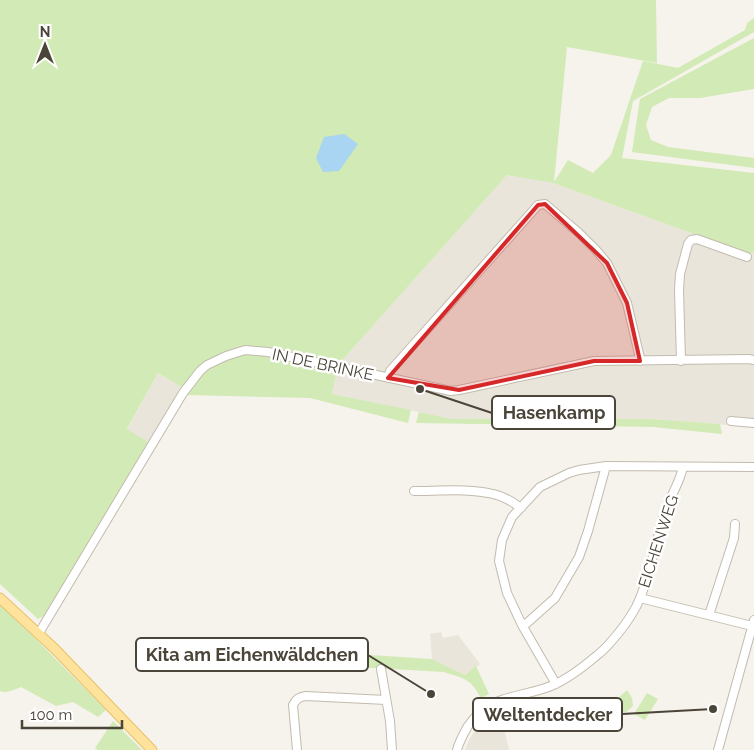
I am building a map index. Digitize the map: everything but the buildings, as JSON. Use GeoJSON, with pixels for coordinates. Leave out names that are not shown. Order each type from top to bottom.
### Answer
{"type":"FeatureCollection","features":[{"type":"Feature","properties":{"kind":"main road"},"geometry":{"type":"LineString","coordinates":[[0,598],[39,633],[152,750]]}},
{"type":"Feature","properties":{"kind":"street"},"geometry":{"type":"LineString","coordinates":[[388,378],[390,372],[538,204],[541,203],[545,204],[579,233],[607,263],[627,303],[640,361]]}},
{"type":"Feature","properties":{"kind":"street"},"geometry":{"type":"LineString","coordinates":[[681,361],[679,290],[680,274],[688,244],[691,240],[697,239],[747,257]]}},
{"type":"Feature","properties":{"kind":"street","name":"IN DE BRINKE"},"geometry":{"type":"LineString","coordinates":[[39,633],[183,392],[207,365],[226,356],[245,350],[268,352],[451,390],[459,390],[594,362],[754,360]]}},
{"type":"Feature","properties":{"kind":"street"},"geometry":{"type":"LineString","coordinates":[[731,421],[754,423]]}},
{"type":"Feature","properties":{"kind":"street"},"geometry":{"type":"LineString","coordinates":[[522,625],[527,623],[555,598],[579,558],[606,466]]}},
{"type":"Feature","properties":{"kind":"street"},"geometry":{"type":"LineString","coordinates":[[556,684],[522,625],[507,593],[499,561],[502,540],[512,518],[540,487],[579,470],[606,466],[754,467]]}},
{"type":"Feature","properties":{"kind":"street","name":"EICHENWEG"},"geometry":{"type":"LineString","coordinates":[[457,750],[466,729],[473,719],[485,708],[498,700],[556,684],[577,672],[609,645],[640,598],[666,508],[682,474],[683,467]]}},
{"type":"Feature","properties":{"kind":"street"},"geometry":{"type":"LineString","coordinates":[[414,491],[493,493],[513,502],[521,508]]}},
{"type":"Feature","properties":{"kind":"street"},"geometry":{"type":"LineString","coordinates":[[709,614],[734,538],[735,524]]}},
{"type":"Feature","properties":{"kind":"street","name":"EICHENWEG"},"geometry":{"type":"LineString","coordinates":[[640,598],[753,623]]}},
{"type":"Feature","properties":{"kind":"street"},"geometry":{"type":"LineString","coordinates":[[718,750],[753,623]]}},
{"type":"Feature","properties":{"kind":"street"},"geometry":{"type":"LineString","coordinates":[[381,669],[390,721],[392,750]]}},
{"type":"Feature","properties":{"kind":"street"},"geometry":{"type":"LineString","coordinates":[[297,750],[293,705],[301,697],[386,700]]}},
{"type":"Feature","properties":{"kind":"highlighted area"},"geometry":{"type":"Polygon","coordinates":[[[545,204],[607,263],[627,303],[640,361],[594,361],[459,390],[388,378],[538,205],[545,204]]]}},
{"type":"Feature","properties":{"kind":"shaded area"},"geometry":{"type":"Polygon","coordinates":[[[507,175],[553,183],[749,254],[754,252],[754,427],[652,419],[452,419],[332,394],[338,365],[507,175]]]}},
{"type":"Feature","properties":{"kind":"shaded area"},"geometry":{"type":"Polygon","coordinates":[[[158,373],[183,388],[148,442],[127,430],[158,373]]]}},
{"type":"Feature","properties":{"kind":"shaded area"},"geometry":{"type":"Polygon","coordinates":[[[441,632],[443,638],[458,635],[480,664],[465,675],[432,659],[430,634],[441,632]]]}},
{"type":"Feature","properties":{"kind":"shaded area"},"geometry":{"type":"Polygon","coordinates":[[[481,721],[504,729],[509,750],[465,750],[481,721]]]}},
{"type":"Feature","properties":{"kind":"green space"},"geometry":{"type":"Polygon","coordinates":[[[0,0],[656,0],[657,63],[567,47],[554,182],[568,160],[593,173],[611,155],[643,61],[678,68],[745,30],[747,23],[754,18],[754,32],[633,101],[622,158],[754,173],[754,252],[749,254],[553,183],[507,175],[338,365],[332,394],[411,410],[408,423],[310,398],[186,395],[183,388],[158,373],[127,429],[148,442],[46,615],[38,619],[0,584],[0,0]]]}},
{"type":"Feature","properties":{"kind":"green space"},"geometry":{"type":"Polygon","coordinates":[[[754,38],[754,89],[700,98],[669,98],[652,107],[646,125],[651,140],[668,147],[754,158],[754,168],[632,152],[640,99],[754,38]]]}},
{"type":"Feature","properties":{"kind":"green space"},"geometry":{"type":"Polygon","coordinates":[[[419,412],[452,419],[652,419],[720,424],[722,434],[653,427],[416,423],[419,412]]]}},
{"type":"Feature","properties":{"kind":"green space"},"geometry":{"type":"Polygon","coordinates":[[[0,605],[106,710],[98,717],[73,702],[56,706],[21,687],[8,692],[0,691],[0,605]]]}},
{"type":"Feature","properties":{"kind":"green space"},"geometry":{"type":"Polygon","coordinates":[[[231,646],[432,659],[465,675],[476,666],[489,694],[481,698],[474,686],[466,680],[444,672],[251,661],[231,646]]]}},
{"type":"Feature","properties":{"kind":"green space"},"geometry":{"type":"Polygon","coordinates":[[[627,690],[632,698],[633,706],[626,712],[617,711],[610,705],[627,690]]]}},
{"type":"Feature","properties":{"kind":"green space"},"geometry":{"type":"Polygon","coordinates":[[[647,693],[658,699],[645,720],[634,714],[647,693]]]}},
{"type":"Feature","properties":{"kind":"green space"},"geometry":{"type":"Polygon","coordinates":[[[113,721],[142,750],[98,750],[95,748],[113,721]]]}},
{"type":"Feature","properties":{"kind":"water"},"geometry":{"type":"Polygon","coordinates":[[[344,134],[358,144],[339,171],[323,172],[316,158],[324,137],[344,134]]]}},
{"type":"Feature","properties":{"kind":"place","name":"Hasenkamp"},"geometry":{"type":"Point","coordinates":[420,389]}},
{"type":"Feature","properties":{"kind":"place","name":"Kita am Eichenwäldchen"},"geometry":{"type":"Point","coordinates":[431,694]}},
{"type":"Feature","properties":{"kind":"place","name":"Weltentdecker"},"geometry":{"type":"Point","coordinates":[713,709]}}]}
